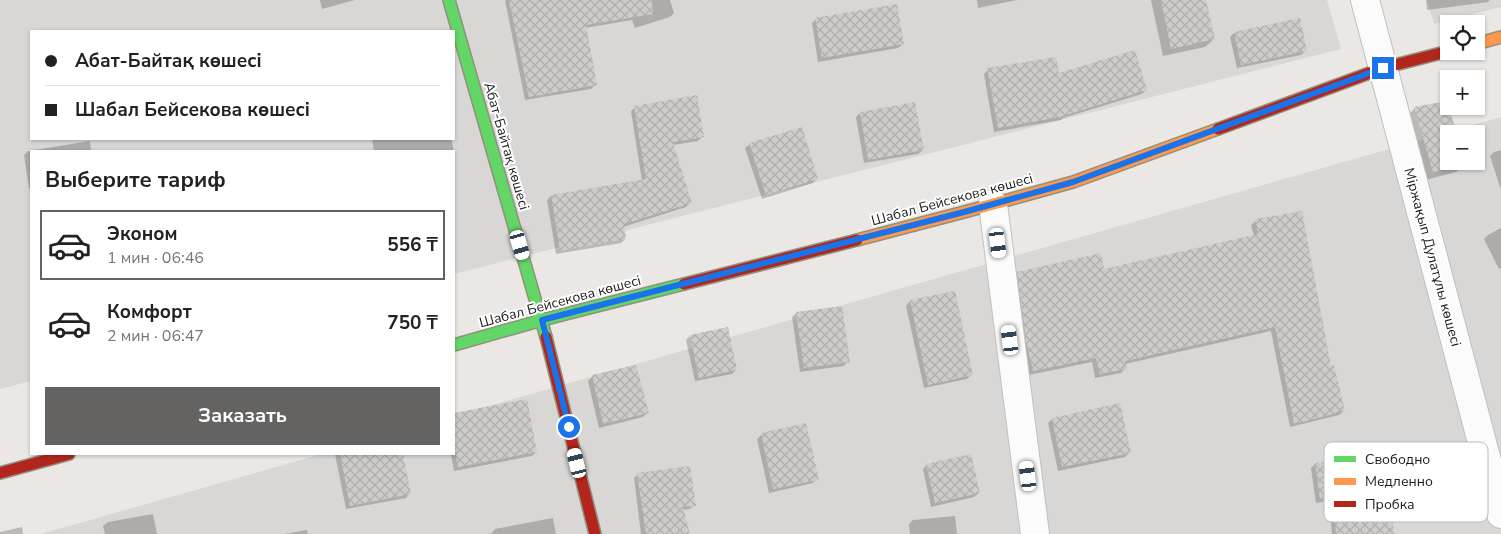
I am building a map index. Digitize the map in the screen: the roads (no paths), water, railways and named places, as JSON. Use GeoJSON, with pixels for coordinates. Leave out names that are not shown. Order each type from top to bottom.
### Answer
{"type":"FeatureCollection","features":[{"type":"Feature","properties":{"kind":"main road","name":"Абат-Байтақ көшесі"},"geometry":{"type":"LineString","coordinates":[[450,0],[542,320],[595,534]]}},
{"type":"Feature","properties":{"kind":"main road"},"geometry":{"type":"LineString","coordinates":[[1485,41],[1501,37]]}},
{"type":"Feature","properties":{"kind":"main road","name":"Шабал Бейсекова көшесі"},"geometry":{"type":"LineString","coordinates":[[455,345],[542,320],[1073,182],[1383,68],[1440,53]]}},
{"type":"Feature","properties":{"kind":"main road"},"geometry":{"type":"LineString","coordinates":[[0,473],[65,455]]}},
{"type":"Feature","properties":{"kind":"street","name":"Міржақып Дулатұлы көшесі"},"geometry":{"type":"LineString","coordinates":[[1364,0],[1482,442]]}},
{"type":"Feature","properties":{"kind":"street"},"geometry":{"type":"LineString","coordinates":[[993,204],[1035,534]]}},
{"type":"Feature","properties":{"kind":"street","name":"Міржақып Дулатұлы көшесі"},"geometry":{"type":"LineString","coordinates":[[1488,465],[1501,514]]}}]}
